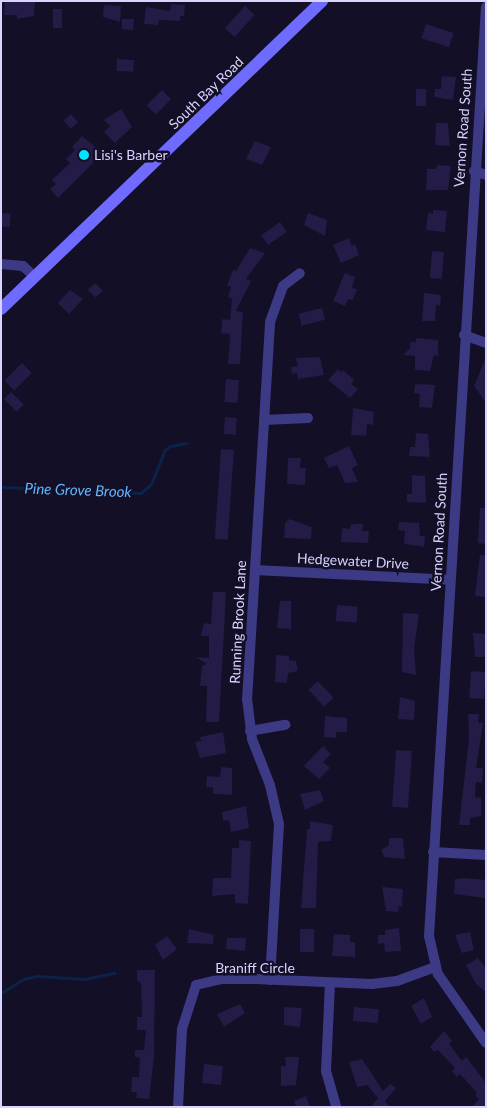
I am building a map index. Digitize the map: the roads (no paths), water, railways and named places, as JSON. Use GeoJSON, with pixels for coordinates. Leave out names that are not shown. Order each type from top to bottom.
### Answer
{"type":"FeatureCollection","features":[{"type":"Feature","properties":{"kind":"street","name":"South Bay Road"},"geometry":{"type":"LineString","coordinates":[[1,309],[322,1]]}},
{"type":"Feature","properties":{"kind":"street","name":"Vernon Road South"},"geometry":{"type":"LineString","coordinates":[[486,7],[474,171],[429,936],[435,967],[459,1008],[486,1043]]}},
{"type":"Feature","properties":{"kind":"street"},"geometry":{"type":"LineString","coordinates":[[474,171],[486,176]]}},
{"type":"Feature","properties":{"kind":"street"},"geometry":{"type":"LineString","coordinates":[[1,264],[23,266],[35,277]]}},
{"type":"Feature","properties":{"kind":"street","name":"Running Brook Lane"},"geometry":{"type":"LineString","coordinates":[[270,980],[279,824],[272,792],[250,731],[247,700],[270,322],[274,302],[283,286],[300,273]]}},
{"type":"Feature","properties":{"kind":"street"},"geometry":{"type":"LineString","coordinates":[[464,335],[486,343]]}},
{"type":"Feature","properties":{"kind":"street"},"geometry":{"type":"LineString","coordinates":[[264,420],[308,418]]}},
{"type":"Feature","properties":{"kind":"street","name":"Hedgewater Drive"},"geometry":{"type":"LineString","coordinates":[[254,570],[450,580]]}},
{"type":"Feature","properties":{"kind":"street"},"geometry":{"type":"LineString","coordinates":[[250,731],[285,725]]}},
{"type":"Feature","properties":{"kind":"street"},"geometry":{"type":"LineString","coordinates":[[433,852],[486,855]]}},
{"type":"Feature","properties":{"kind":"street","name":"Braniff Circle"},"geometry":{"type":"LineString","coordinates":[[178,1107],[182,1029],[196,984],[223,979],[330,983],[397,981],[435,967]]}},
{"type":"Feature","properties":{"kind":"street"},"geometry":{"type":"LineString","coordinates":[[330,983],[326,1071],[336,1107]]}},
{"type":"Feature","properties":{"kind":"waterway","name":"Pine Grove Brook"},"geometry":{"type":"LineString","coordinates":[[1,487],[141,493],[151,484],[164,451],[170,446],[187,443]]}},
{"type":"Feature","properties":{"kind":"waterway"},"geometry":{"type":"LineString","coordinates":[[1,993],[23,979],[37,976],[85,979],[114,973]]}},
{"type":"Feature","properties":{"kind":"place","name":"Lisi's Barber"},"geometry":{"type":"Point","coordinates":[84,155]}}]}
